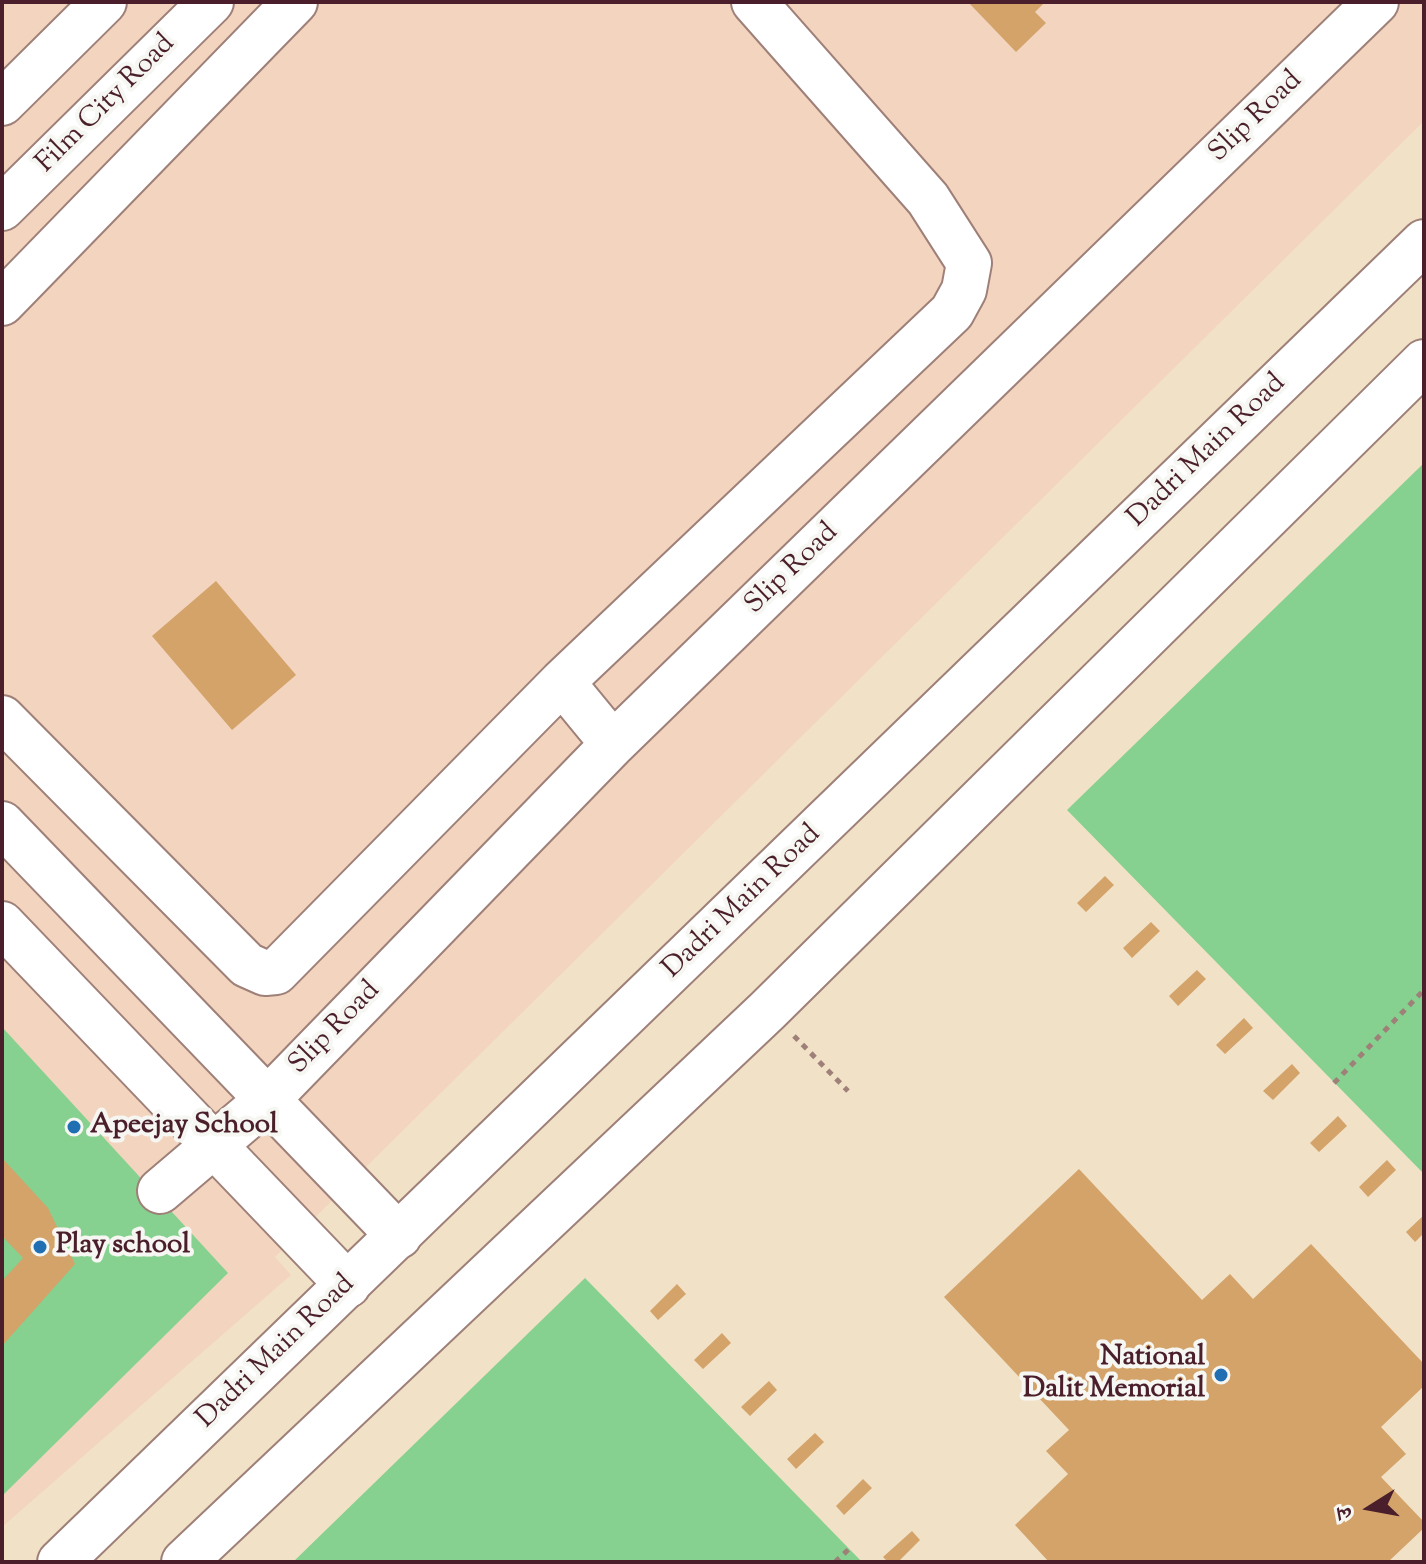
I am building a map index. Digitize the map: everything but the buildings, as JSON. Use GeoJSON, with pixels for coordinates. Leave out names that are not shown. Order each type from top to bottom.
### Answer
{"type":"FeatureCollection","features":[{"type":"Feature","properties":{"kind":"main road"},"geometry":{"type":"LineString","coordinates":[[2,103],[104,2]]}},
{"type":"Feature","properties":{"kind":"main road","name":"Film City Road"},"geometry":{"type":"LineString","coordinates":[[2,208],[211,2]]}},
{"type":"Feature","properties":{"kind":"main road"},"geometry":{"type":"LineString","coordinates":[[2,303],[295,2]]}},
{"type":"Feature","properties":{"kind":"main road"},"geometry":{"type":"LineString","coordinates":[[2,718],[247,965],[265,973],[276,972],[562,682],[952,312],[964,290],[969,263],[928,199],[754,2]]}},
{"type":"Feature","properties":{"kind":"main road","name":"Slip Road"},"geometry":{"type":"LineString","coordinates":[[160,1191],[267,1100],[613,744],[1353,10]]}},
{"type":"Feature","properties":{"kind":"main road","name":"Dadri Main Road"},"geometry":{"type":"LineString","coordinates":[[60,1562],[1424,242]]}},
{"type":"Feature","properties":{"kind":"main road"},"geometry":{"type":"LineString","coordinates":[[184,1562],[767,1011],[1424,362]]}},
{"type":"Feature","properties":{"kind":"main road"},"geometry":{"type":"LineString","coordinates":[[562,682],[613,744]]}},
{"type":"Feature","properties":{"kind":"main road"},"geometry":{"type":"LineString","coordinates":[[2,824],[399,1236]]}},
{"type":"Feature","properties":{"kind":"main road"},"geometry":{"type":"LineString","coordinates":[[2,924],[348,1285]]}},
{"type":"Feature","properties":{"kind":"path"},"geometry":{"type":"LineString","coordinates":[[1334,1083],[1424,990]]}},
{"type":"Feature","properties":{"kind":"path"},"geometry":{"type":"LineString","coordinates":[[767,1011],[848,1091]]}},
{"type":"Feature","properties":{"kind":"path"},"geometry":{"type":"LineString","coordinates":[[835,1562],[849,1549]]}},
{"type":"Feature","properties":{"kind":"shaded area"},"geometry":{"type":"Polygon","coordinates":[[[2,2],[1424,2],[1424,121],[275,1257],[291,1275],[2,1527],[2,2]]]}},
{"type":"Feature","properties":{"kind":"green space"},"geometry":{"type":"Polygon","coordinates":[[[1424,463],[1424,1174],[1067,810],[1424,463]]]}},
{"type":"Feature","properties":{"kind":"green space","name":"Apeejay School"},"geometry":{"type":"Polygon","coordinates":[[[2,1027],[228,1273],[2,1496],[2,1027]]]}},
{"type":"Feature","properties":{"kind":"green space"},"geometry":{"type":"Polygon","coordinates":[[[585,1278],[862,1562],[293,1562],[585,1278]]]}},
{"type":"Feature","properties":{"kind":"place","name":"Apeejay School"},"geometry":{"type":"Point","coordinates":[74,1127]}},
{"type":"Feature","properties":{"kind":"place","name":"Play school"},"geometry":{"type":"Point","coordinates":[40,1247]}},
{"type":"Feature","properties":{"kind":"place","name":"National Dalit Memorial"},"geometry":{"type":"Point","coordinates":[1221,1375]}}]}
